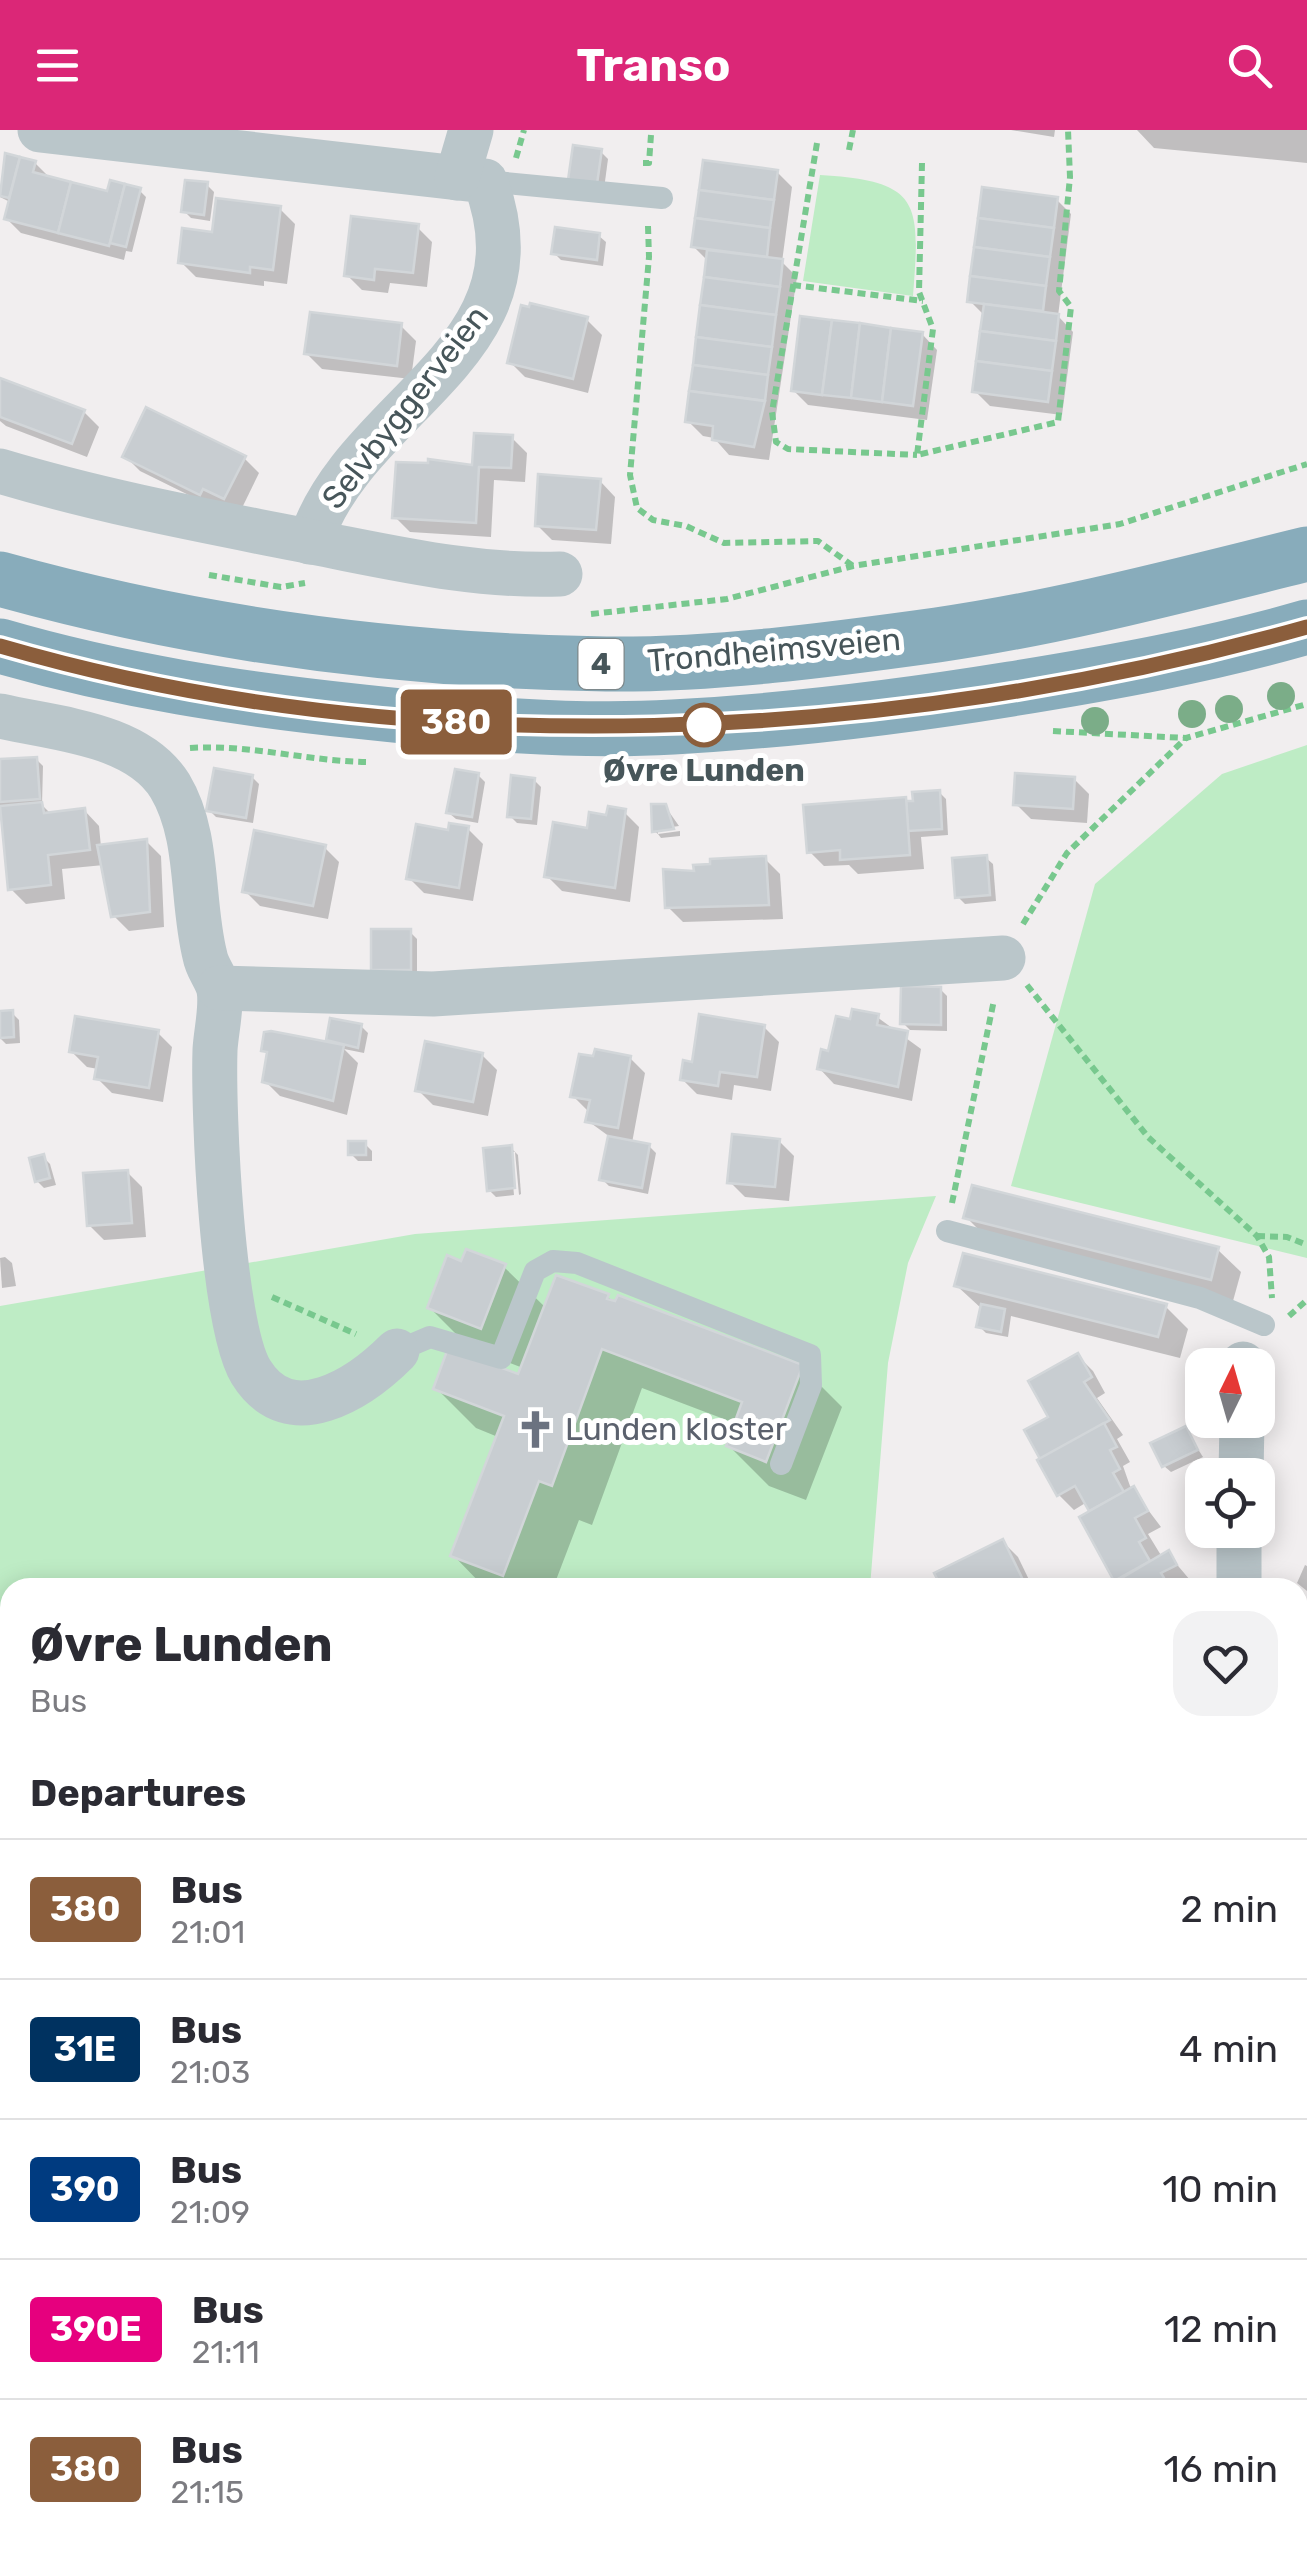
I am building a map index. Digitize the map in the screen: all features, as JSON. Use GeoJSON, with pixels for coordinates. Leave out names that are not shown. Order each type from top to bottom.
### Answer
{"type":"FeatureCollection","features":[{"type":"Feature","properties":{"kind":"highway"},"geometry":{"type":"LineString","coordinates":[[1202,580],[1307,527]]}},
{"type":"Feature","properties":{"kind":"highway","name":"Trondheimsveien"},"geometry":{"type":"LineString","coordinates":[[0,579],[95,606],[298,640],[476,658],[609,664],[766,655],[940,634],[1202,580],[1307,554]]}},
{"type":"Feature","properties":{"kind":"highway","name":"Trondheimsveien"},"geometry":{"type":"LineString","coordinates":[[0,646],[91,671],[289,704],[468,724],[671,727],[952,698],[1105,674],[1307,627]]}},
{"type":"Feature","properties":{"kind":"street"},"geometry":{"type":"LineString","coordinates":[[40,130],[486,173],[471,130]]}},
{"type":"Feature","properties":{"kind":"street","name":"Selvbyggerveien"},"geometry":{"type":"LineString","coordinates":[[312,559],[326,501],[349,466],[450,361],[484,316],[496,274],[498,234],[486,173]]}},
{"type":"Feature","properties":{"kind":"street","name":"Selvbyggerveien"},"geometry":{"type":"LineString","coordinates":[[0,471],[312,559],[473,572],[560,574]]}},
{"type":"Feature","properties":{"kind":"street"},"geometry":{"type":"LineString","coordinates":[[0,716],[116,744],[169,783],[187,830],[204,955],[220,988],[215,1052],[218,1147],[229,1278],[239,1337],[250,1372],[261,1385],[288,1401],[302,1404],[336,1397],[373,1375],[397,1351]]}},
{"type":"Feature","properties":{"kind":"street"},"geometry":{"type":"LineString","coordinates":[[220,988],[433,994],[1003,958]]}},
{"type":"Feature","properties":{"kind":"street"},"geometry":{"type":"LineString","coordinates":[[1239,1548],[1239,1578]]}},
{"type":"Feature","properties":{"kind":"lane"},"geometry":{"type":"LineString","coordinates":[[486,173],[662,198]]}},
{"type":"Feature","properties":{"kind":"lane"},"geometry":{"type":"LineString","coordinates":[[947,1231],[1200,1298],[1247,1348]]}},
{"type":"Feature","properties":{"kind":"lane"},"geometry":{"type":"LineString","coordinates":[[397,1351],[430,1337],[501,1358],[535,1271],[553,1261],[577,1263],[810,1356],[811,1385],[781,1464]]}},
{"type":"Feature","properties":{"kind":"path"},"geometry":{"type":"LineString","coordinates":[[486,173],[524,130]]}},
{"type":"Feature","properties":{"kind":"path"},"geometry":{"type":"LineString","coordinates":[[849,150],[853,130]]}},
{"type":"Feature","properties":{"kind":"path"},"geometry":{"type":"LineString","coordinates":[[816,143],[772,412],[776,442],[788,449],[917,454],[1058,422],[1071,308],[1058,291],[1070,177],[1068,130]]}},
{"type":"Feature","properties":{"kind":"path"},"geometry":{"type":"LineString","coordinates":[[650,150],[651,135]]}},
{"type":"Feature","properties":{"kind":"path"},"geometry":{"type":"LineString","coordinates":[[917,454],[932,329],[918,292],[922,163]]}},
{"type":"Feature","properties":{"kind":"path"},"geometry":{"type":"LineString","coordinates":[[629,220],[648,223],[649,256],[630,475],[631,495],[637,508],[652,520],[686,526],[724,543],[818,541],[853,566]]}},
{"type":"Feature","properties":{"kind":"path"},"geometry":{"type":"LineString","coordinates":[[793,285],[922,302]]}},
{"type":"Feature","properties":{"kind":"path","name":"4"},"geometry":{"type":"LineString","coordinates":[[575,616],[728,599],[853,566],[916,561],[1120,524],[1307,464]]}},
{"type":"Feature","properties":{"kind":"path"},"geometry":{"type":"LineString","coordinates":[[190,572],[281,588],[307,583],[312,559]]}},
{"type":"Feature","properties":{"kind":"path"},"geometry":{"type":"LineString","coordinates":[[1045,730],[1186,738],[1307,704]]}},
{"type":"Feature","properties":{"kind":"path"},"geometry":{"type":"LineString","coordinates":[[947,1231],[1003,958],[1067,853],[1186,738]]}},
{"type":"Feature","properties":{"kind":"path"},"geometry":{"type":"LineString","coordinates":[[154,769],[179,749],[226,746],[323,761],[377,763]]}},
{"type":"Feature","properties":{"kind":"path"},"geometry":{"type":"LineString","coordinates":[[1003,958],[1045,1004],[1148,1137],[1257,1236],[1270,1257],[1273,1279],[1251,1348]]}},
{"type":"Feature","properties":{"kind":"path"},"geometry":{"type":"LineString","coordinates":[[1257,1236],[1287,1236],[1307,1245]]}},
{"type":"Feature","properties":{"kind":"path"},"geometry":{"type":"LineString","coordinates":[[229,1278],[397,1351]]}},
{"type":"Feature","properties":{"kind":"green space"},"geometry":{"type":"Polygon","coordinates":[[[820,175],[879,183],[896,191],[907,203],[914,218],[916,239],[913,296],[803,281],[820,175]]]}},
{"type":"Feature","properties":{"kind":"green space"},"geometry":{"type":"Polygon","coordinates":[[[1307,745],[1307,1258],[1011,1186],[1095,884],[1222,774],[1307,745]]]}},
{"type":"Feature","properties":{"kind":"green space"},"geometry":{"type":"Polygon","coordinates":[[[936,1196],[908,1263],[888,1363],[871,1578],[0,1578],[0,1306],[415,1234],[936,1196]]]}},
{"type":"Feature","properties":{"kind":"building"},"geometry":{"type":"Polygon","coordinates":[[[573,145],[602,149],[597,184],[568,180],[573,145]]]}},
{"type":"Feature","properties":{"kind":"building"},"geometry":{"type":"Polygon","coordinates":[[[5,153],[20,157],[9,198],[0,196],[5,153]]]}},
{"type":"Feature","properties":{"kind":"building"},"geometry":{"type":"Polygon","coordinates":[[[20,157],[36,161],[33,172],[71,182],[58,233],[4,219],[20,157]]]}},
{"type":"Feature","properties":{"kind":"building"},"geometry":{"type":"Polygon","coordinates":[[[703,160],[778,170],[774,200],[699,190],[703,160]]]}},
{"type":"Feature","properties":{"kind":"building"},"geometry":{"type":"Polygon","coordinates":[[[110,180],[125,184],[109,246],[58,233],[71,182],[107,191],[110,180]]]}},
{"type":"Feature","properties":{"kind":"building"},"geometry":{"type":"Polygon","coordinates":[[[185,180],[208,182],[204,215],[181,212],[185,180]]]}},
{"type":"Feature","properties":{"kind":"building"},"geometry":{"type":"Polygon","coordinates":[[[125,184],[141,188],[126,247],[110,243],[125,184]]]}},
{"type":"Feature","properties":{"kind":"building"},"geometry":{"type":"Polygon","coordinates":[[[982,187],[1058,197],[1054,228],[978,218],[982,187]]]}},
{"type":"Feature","properties":{"kind":"building"},"geometry":{"type":"Polygon","coordinates":[[[699,190],[774,200],[770,228],[695,218],[699,190]]]}},
{"type":"Feature","properties":{"kind":"building"},"geometry":{"type":"Polygon","coordinates":[[[216,198],[281,206],[273,270],[250,267],[250,273],[178,263],[182,228],[212,232],[216,198]]]}},
{"type":"Feature","properties":{"kind":"building"},"geometry":{"type":"Polygon","coordinates":[[[351,216],[419,224],[413,273],[375,269],[374,280],[344,276],[351,216]]]}},
{"type":"Feature","properties":{"kind":"building"},"geometry":{"type":"Polygon","coordinates":[[[695,218],[770,228],[767,257],[691,247],[695,218]]]}},
{"type":"Feature","properties":{"kind":"building"},"geometry":{"type":"Polygon","coordinates":[[[978,218],[1054,228],[1050,257],[974,247],[978,218]]]}},
{"type":"Feature","properties":{"kind":"building"},"geometry":{"type":"Polygon","coordinates":[[[555,227],[600,233],[597,260],[551,254],[555,227]]]}},
{"type":"Feature","properties":{"kind":"building"},"geometry":{"type":"Polygon","coordinates":[[[974,247],[1050,257],[1046,286],[970,276],[974,247]]]}},
{"type":"Feature","properties":{"kind":"building"},"geometry":{"type":"Polygon","coordinates":[[[707,250],[783,259],[780,287],[704,277],[707,250]]]}},
{"type":"Feature","properties":{"kind":"building"},"geometry":{"type":"Polygon","coordinates":[[[970,276],[1046,286],[1043,311],[967,302],[970,276]]]}},
{"type":"Feature","properties":{"kind":"building"},"geometry":{"type":"Polygon","coordinates":[[[704,277],[780,287],[776,315],[700,305],[704,277]]]}},
{"type":"Feature","properties":{"kind":"building"},"geometry":{"type":"Polygon","coordinates":[[[530,303],[588,317],[573,379],[507,363],[521,305],[529,307],[530,303]]]}},
{"type":"Feature","properties":{"kind":"building"},"geometry":{"type":"Polygon","coordinates":[[[984,304],[1059,314],[1056,341],[980,331],[984,304]]]}},
{"type":"Feature","properties":{"kind":"building"},"geometry":{"type":"Polygon","coordinates":[[[700,305],[776,315],[772,347],[696,337],[700,305]]]}},
{"type":"Feature","properties":{"kind":"building"},"geometry":{"type":"Polygon","coordinates":[[[310,312],[402,323],[397,366],[304,354],[310,312]]]}},
{"type":"Feature","properties":{"kind":"building"},"geometry":{"type":"Polygon","coordinates":[[[800,316],[832,320],[822,395],[791,391],[800,316]]]}},
{"type":"Feature","properties":{"kind":"building"},"geometry":{"type":"Polygon","coordinates":[[[832,320],[860,323],[851,398],[822,395],[832,320]]]}},
{"type":"Feature","properties":{"kind":"building"},"geometry":{"type":"Polygon","coordinates":[[[860,323],[891,328],[882,402],[851,398],[860,323]]]}},
{"type":"Feature","properties":{"kind":"building"},"geometry":{"type":"Polygon","coordinates":[[[891,328],[923,332],[913,406],[882,402],[891,328]]]}},
{"type":"Feature","properties":{"kind":"building"},"geometry":{"type":"Polygon","coordinates":[[[980,331],[1056,341],[1052,371],[976,361],[980,331]]]}},
{"type":"Feature","properties":{"kind":"building"},"geometry":{"type":"Polygon","coordinates":[[[696,337],[772,347],[768,375],[693,365],[696,337]]]}},
{"type":"Feature","properties":{"kind":"building"},"geometry":{"type":"Polygon","coordinates":[[[976,361],[1052,371],[1048,402],[972,392],[976,361]]]}},
{"type":"Feature","properties":{"kind":"building"},"geometry":{"type":"Polygon","coordinates":[[[693,365],[768,375],[765,401],[689,391],[693,365]]]}},
{"type":"Feature","properties":{"kind":"building"},"geometry":{"type":"Polygon","coordinates":[[[0,378],[85,410],[72,444],[0,417],[0,378]]]}},
{"type":"Feature","properties":{"kind":"building"},"geometry":{"type":"Polygon","coordinates":[[[689,391],[765,401],[754,447],[712,440],[713,426],[685,422],[689,391]]]}},
{"type":"Feature","properties":{"kind":"building"},"geometry":{"type":"Polygon","coordinates":[[[146,407],[246,456],[224,499],[203,489],[200,495],[122,457],[146,407]]]}},
{"type":"Feature","properties":{"kind":"building"},"geometry":{"type":"Polygon","coordinates":[[[474,433],[513,435],[511,468],[479,467],[476,523],[392,518],[396,462],[428,463],[428,459],[472,465],[474,433]]]}},
{"type":"Feature","properties":{"kind":"building"},"geometry":{"type":"Polygon","coordinates":[[[538,474],[601,479],[596,530],[535,526],[538,474]]]}},
{"type":"Feature","properties":{"kind":"building"},"geometry":{"type":"Polygon","coordinates":[[[37,757],[40,799],[0,802],[0,759],[37,757]]]}},
{"type":"Feature","properties":{"kind":"building"},"geometry":{"type":"Polygon","coordinates":[[[214,768],[253,775],[246,818],[206,811],[214,768]]]}},
{"type":"Feature","properties":{"kind":"building"},"geometry":{"type":"Polygon","coordinates":[[[455,769],[479,773],[472,817],[446,813],[455,769]]]}},
{"type":"Feature","properties":{"kind":"building"},"geometry":{"type":"Polygon","coordinates":[[[1015,773],[1075,777],[1073,809],[1013,805],[1015,773]]]}},
{"type":"Feature","properties":{"kind":"building"},"geometry":{"type":"Polygon","coordinates":[[[511,775],[535,778],[531,819],[507,817],[511,775]]]}},
{"type":"Feature","properties":{"kind":"building"},"geometry":{"type":"Polygon","coordinates":[[[940,790],[942,829],[908,831],[906,801],[913,801],[912,792],[940,790]]]}},
{"type":"Feature","properties":{"kind":"building"},"geometry":{"type":"Polygon","coordinates":[[[906,797],[910,855],[840,860],[840,850],[807,853],[803,805],[906,797]]]}},
{"type":"Feature","properties":{"kind":"building"},"geometry":{"type":"Polygon","coordinates":[[[42,802],[44,813],[85,808],[90,850],[48,855],[51,885],[8,890],[0,806],[42,802]]]}},
{"type":"Feature","properties":{"kind":"building"},"geometry":{"type":"Polygon","coordinates":[[[651,804],[666,804],[674,829],[652,832],[651,804]]]}},
{"type":"Feature","properties":{"kind":"building"},"geometry":{"type":"Polygon","coordinates":[[[608,806],[626,809],[615,888],[544,877],[553,822],[587,828],[589,812],[606,815],[608,806]]]}},
{"type":"Feature","properties":{"kind":"building"},"geometry":{"type":"Polygon","coordinates":[[[449,823],[469,826],[459,888],[406,879],[416,824],[448,830],[449,823]]]}},
{"type":"Feature","properties":{"kind":"building"},"geometry":{"type":"Polygon","coordinates":[[[254,830],[326,845],[313,906],[242,892],[254,830]]]}},
{"type":"Feature","properties":{"kind":"building"},"geometry":{"type":"Polygon","coordinates":[[[147,839],[150,912],[111,917],[97,845],[147,839]]]}},
{"type":"Feature","properties":{"kind":"building"},"geometry":{"type":"Polygon","coordinates":[[[987,855],[990,895],[955,898],[952,858],[987,855]]]}},
{"type":"Feature","properties":{"kind":"building"},"geometry":{"type":"Polygon","coordinates":[[[766,856],[769,905],[665,908],[663,869],[694,871],[693,865],[710,864],[710,859],[766,856]]]}},
{"type":"Feature","properties":{"kind":"building"},"geometry":{"type":"Polygon","coordinates":[[[371,929],[411,929],[411,970],[371,970],[371,929]]]}},
{"type":"Feature","properties":{"kind":"building"},"geometry":{"type":"Polygon","coordinates":[[[901,986],[941,987],[941,1025],[900,1024],[901,986]]]}},
{"type":"Feature","properties":{"kind":"building"},"geometry":{"type":"Polygon","coordinates":[[[852,1009],[879,1014],[877,1025],[908,1031],[898,1087],[817,1069],[821,1049],[828,1051],[836,1016],[850,1019],[852,1009]]]}},
{"type":"Feature","properties":{"kind":"building"},"geometry":{"type":"Polygon","coordinates":[[[13,1010],[14,1037],[0,1038],[0,1011],[13,1010]]]}},
{"type":"Feature","properties":{"kind":"building"},"geometry":{"type":"Polygon","coordinates":[[[699,1014],[765,1025],[757,1077],[720,1072],[718,1086],[680,1080],[683,1060],[692,1062],[699,1014]]]}},
{"type":"Feature","properties":{"kind":"building"},"geometry":{"type":"Polygon","coordinates":[[[75,1016],[159,1030],[149,1088],[94,1079],[98,1057],[69,1052],[75,1016]]]}},
{"type":"Feature","properties":{"kind":"building"},"geometry":{"type":"Polygon","coordinates":[[[330,1018],[362,1024],[358,1048],[326,1040],[330,1018]]]}},
{"type":"Feature","properties":{"kind":"building"},"geometry":{"type":"Polygon","coordinates":[[[264,1032],[344,1045],[333,1101],[262,1082],[267,1052],[261,1051],[264,1032]]]}},
{"type":"Feature","properties":{"kind":"building"},"geometry":{"type":"Polygon","coordinates":[[[425,1041],[483,1053],[473,1102],[415,1091],[425,1041]]]}},
{"type":"Feature","properties":{"kind":"building"},"geometry":{"type":"Polygon","coordinates":[[[595,1049],[631,1056],[618,1128],[585,1122],[590,1100],[570,1097],[579,1054],[593,1056],[595,1049]]]}},
{"type":"Feature","properties":{"kind":"building"},"geometry":{"type":"Polygon","coordinates":[[[732,1134],[780,1139],[775,1187],[727,1183],[732,1134]]]}},
{"type":"Feature","properties":{"kind":"building"},"geometry":{"type":"Polygon","coordinates":[[[608,1136],[650,1144],[642,1188],[599,1180],[608,1136]]]}},
{"type":"Feature","properties":{"kind":"building"},"geometry":{"type":"Polygon","coordinates":[[[348,1141],[366,1141],[366,1155],[348,1155],[348,1141]]]}},
{"type":"Feature","properties":{"kind":"building"},"geometry":{"type":"Polygon","coordinates":[[[512,1145],[515,1188],[487,1191],[483,1148],[512,1145]]]}},
{"type":"Feature","properties":{"kind":"building"},"geometry":{"type":"Polygon","coordinates":[[[44,1154],[50,1178],[35,1182],[29,1158],[44,1154]]]}},
{"type":"Feature","properties":{"kind":"building"},"geometry":{"type":"Polygon","coordinates":[[[128,1170],[132,1223],[87,1226],[83,1173],[128,1170]]]}},
{"type":"Feature","properties":{"kind":"building"},"geometry":{"type":"Polygon","coordinates":[[[972,1185],[1219,1247],[1211,1280],[963,1218],[972,1185]]]}},
{"type":"Feature","properties":{"kind":"building"},"geometry":{"type":"Polygon","coordinates":[[[466,1249],[506,1264],[481,1329],[427,1308],[447,1255],[461,1261],[466,1249]]]}},
{"type":"Feature","properties":{"kind":"building"},"geometry":{"type":"Polygon","coordinates":[[[963,1253],[1167,1304],[1158,1337],[954,1286],[963,1253]]]}},
{"type":"Feature","properties":{"kind":"building","name":"Lunden kloster"},"geometry":{"type":"Polygon","coordinates":[[[556,1275],[609,1294],[607,1299],[615,1301],[618,1295],[803,1365],[766,1462],[726,1446],[742,1402],[602,1349],[552,1486],[539,1481],[503,1576],[450,1556],[504,1416],[433,1389],[448,1348],[518,1374],[556,1275]]]}},
{"type":"Feature","properties":{"kind":"building"},"geometry":{"type":"Polygon","coordinates":[[[981,1304],[1005,1309],[1001,1332],[976,1327],[981,1304]]]}},
{"type":"Feature","properties":{"kind":"building"},"geometry":{"type":"Polygon","coordinates":[[[1078,1353],[1092,1377],[1084,1382],[1110,1420],[1040,1459],[1024,1430],[1048,1417],[1028,1381],[1078,1353]]]}},
{"type":"Feature","properties":{"kind":"building"},"geometry":{"type":"Polygon","coordinates":[[[1104,1423],[1117,1447],[1110,1450],[1120,1469],[1113,1473],[1124,1492],[1089,1511],[1075,1486],[1057,1496],[1037,1460],[1104,1423]]]}},
{"type":"Feature","properties":{"kind":"building"},"geometry":{"type":"Polygon","coordinates":[[[1185,1426],[1185,1438],[1192,1438],[1198,1450],[1162,1467],[1150,1443],[1185,1426]]]}},
{"type":"Feature","properties":{"kind":"building"},"geometry":{"type":"Polygon","coordinates":[[[1134,1486],[1148,1511],[1135,1518],[1146,1538],[1139,1542],[1150,1561],[1112,1578],[1079,1517],[1134,1486]]]}},
{"type":"Feature","properties":{"kind":"building"},"geometry":{"type":"Polygon","coordinates":[[[1003,1539],[1022,1578],[937,1578],[934,1573],[1003,1539]]]}},
{"type":"Feature","properties":{"kind":"building"},"geometry":{"type":"Polygon","coordinates":[[[1169,1550],[1177,1565],[1161,1573],[1164,1578],[1122,1578],[1169,1550]]]}},
{"type":"Feature","properties":{"kind":"bus line","name":"380"},"geometry":{"type":"LineString","coordinates":[[0,646],[73,667],[168,686],[294,704],[468,724],[671,727],[771,720],[952,698],[1105,674],[1307,627]]}},
{"type":"Feature","properties":{"kind":"place","name":"Øvre Lunden"},"geometry":{"type":"Point","coordinates":[704,725]}},
{"type":"Feature","properties":{"kind":"place","name":"Lunden kloster"},"geometry":{"type":"Point","coordinates":[535,1429]}}]}
